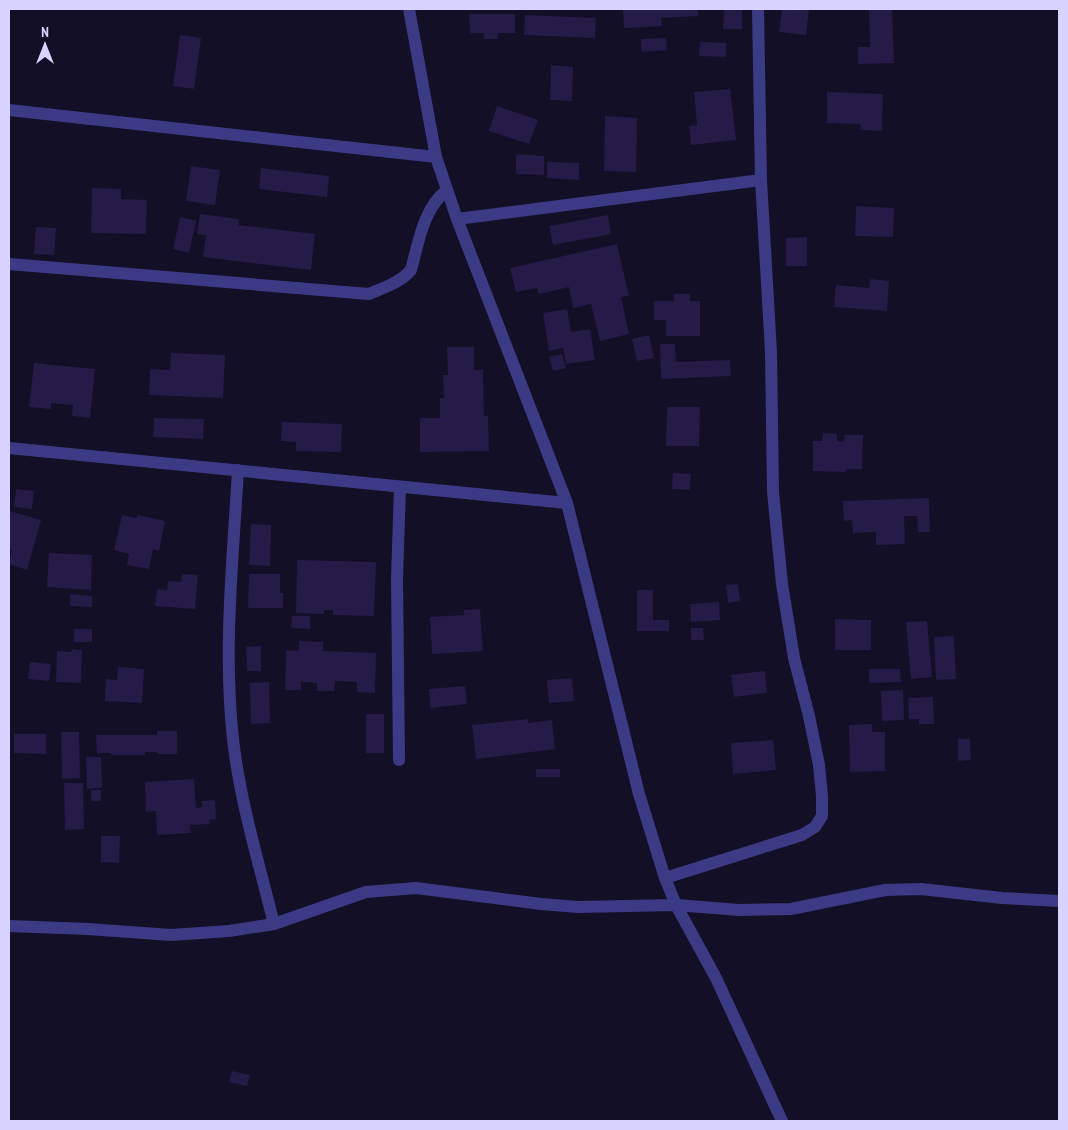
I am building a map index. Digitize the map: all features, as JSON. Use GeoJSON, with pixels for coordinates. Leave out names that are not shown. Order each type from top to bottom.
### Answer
{"type":"FeatureCollection","features":[{"type":"Feature","properties":{"kind":"street"},"geometry":{"type":"LineString","coordinates":[[409,9],[436,157],[457,219],[568,503],[639,794],[665,878],[676,905],[716,978],[782,1121]]}},
{"type":"Feature","properties":{"kind":"street"},"geometry":{"type":"LineString","coordinates":[[665,878],[802,835],[815,827],[822,816],[820,765],[794,658],[782,584],[773,492],[771,352],[761,180],[758,9]]}},
{"type":"Feature","properties":{"kind":"street"},"geometry":{"type":"LineString","coordinates":[[9,110],[436,157]]}},
{"type":"Feature","properties":{"kind":"street"},"geometry":{"type":"LineString","coordinates":[[457,219],[761,180]]}},
{"type":"Feature","properties":{"kind":"street"},"geometry":{"type":"LineString","coordinates":[[9,264],[369,294],[397,282],[412,270],[429,209],[437,198],[447,190]]}},
{"type":"Feature","properties":{"kind":"street"},"geometry":{"type":"LineString","coordinates":[[9,448],[568,503]]}},
{"type":"Feature","properties":{"kind":"street"},"geometry":{"type":"LineString","coordinates":[[238,470],[229,624],[229,682],[233,739],[241,788],[274,924]]}},
{"type":"Feature","properties":{"kind":"street"},"geometry":{"type":"LineString","coordinates":[[399,760],[397,579],[400,487]]}},
{"type":"Feature","properties":{"kind":"street"},"geometry":{"type":"LineString","coordinates":[[9,926],[171,935],[229,931],[274,924],[366,892],[416,888],[578,907],[676,905],[740,910],[791,908],[885,890],[921,889],[1010,899],[1059,901]]}},
{"type":"Feature","properties":{"kind":"building"},"geometry":{"type":"Polygon","coordinates":[[[623,9],[698,9],[698,16],[661,18],[662,26],[624,28],[623,9]]]}},
{"type":"Feature","properties":{"kind":"building"},"geometry":{"type":"Polygon","coordinates":[[[724,9],[742,9],[742,29],[723,29],[724,9]]]}},
{"type":"Feature","properties":{"kind":"building"},"geometry":{"type":"Polygon","coordinates":[[[782,9],[809,9],[806,35],[779,32],[782,9]]]}},
{"type":"Feature","properties":{"kind":"building"},"geometry":{"type":"Polygon","coordinates":[[[869,9],[892,9],[894,63],[858,64],[858,47],[870,47],[869,9]]]}},
{"type":"Feature","properties":{"kind":"building"},"geometry":{"type":"Polygon","coordinates":[[[469,14],[515,14],[515,33],[498,33],[498,39],[484,39],[484,33],[470,33],[469,14]]]}},
{"type":"Feature","properties":{"kind":"building"},"geometry":{"type":"Polygon","coordinates":[[[525,15],[596,18],[595,38],[524,35],[525,15]]]}},
{"type":"Feature","properties":{"kind":"building"},"geometry":{"type":"Polygon","coordinates":[[[180,35],[201,38],[194,89],[173,86],[180,35]]]}},
{"type":"Feature","properties":{"kind":"building"},"geometry":{"type":"Polygon","coordinates":[[[666,38],[667,50],[642,52],[641,39],[666,38]]]}},
{"type":"Feature","properties":{"kind":"building"},"geometry":{"type":"Polygon","coordinates":[[[700,42],[726,43],[726,57],[699,56],[700,42]]]}},
{"type":"Feature","properties":{"kind":"building"},"geometry":{"type":"Polygon","coordinates":[[[551,65],[573,67],[572,101],[550,100],[551,65]]]}},
{"type":"Feature","properties":{"kind":"building"},"geometry":{"type":"Polygon","coordinates":[[[730,89],[736,140],[691,145],[689,126],[697,125],[694,92],[730,89]]]}},
{"type":"Feature","properties":{"kind":"building"},"geometry":{"type":"Polygon","coordinates":[[[827,92],[883,94],[882,131],[860,130],[861,124],[827,123],[827,92]]]}},
{"type":"Feature","properties":{"kind":"building"},"geometry":{"type":"Polygon","coordinates":[[[497,106],[538,120],[529,144],[489,131],[497,106]]]}},
{"type":"Feature","properties":{"kind":"building"},"geometry":{"type":"Polygon","coordinates":[[[605,116],[637,118],[636,172],[604,171],[605,116]]]}},
{"type":"Feature","properties":{"kind":"building"},"geometry":{"type":"Polygon","coordinates":[[[516,154],[544,156],[544,175],[516,174],[516,154]]]}},
{"type":"Feature","properties":{"kind":"building"},"geometry":{"type":"Polygon","coordinates":[[[547,162],[579,163],[579,180],[547,178],[547,162]]]}},
{"type":"Feature","properties":{"kind":"building"},"geometry":{"type":"Polygon","coordinates":[[[191,166],[220,170],[215,205],[186,201],[191,166]]]}},
{"type":"Feature","properties":{"kind":"building"},"geometry":{"type":"Polygon","coordinates":[[[261,168],[329,176],[327,197],[259,189],[261,168]]]}},
{"type":"Feature","properties":{"kind":"building"},"geometry":{"type":"Polygon","coordinates":[[[92,188],[121,189],[121,199],[147,200],[146,234],[91,233],[92,188]]]}},
{"type":"Feature","properties":{"kind":"building"},"geometry":{"type":"Polygon","coordinates":[[[856,206],[894,208],[893,237],[855,236],[856,206]]]}},
{"type":"Feature","properties":{"kind":"building"},"geometry":{"type":"Polygon","coordinates":[[[200,214],[239,219],[238,225],[315,234],[311,270],[203,257],[206,235],[197,234],[200,214]]]}},
{"type":"Feature","properties":{"kind":"building"},"geometry":{"type":"Polygon","coordinates":[[[608,215],[611,234],[553,245],[549,226],[608,215]]]}},
{"type":"Feature","properties":{"kind":"building"},"geometry":{"type":"Polygon","coordinates":[[[180,217],[196,221],[189,253],[173,249],[180,217]]]}},
{"type":"Feature","properties":{"kind":"building"},"geometry":{"type":"Polygon","coordinates":[[[36,227],[56,228],[54,255],[34,254],[36,227]]]}},
{"type":"Feature","properties":{"kind":"building"},"geometry":{"type":"Polygon","coordinates":[[[807,237],[807,266],[786,266],[786,238],[807,237]]]}},
{"type":"Feature","properties":{"kind":"building"},"geometry":{"type":"Polygon","coordinates":[[[617,244],[629,296],[621,297],[629,334],[600,341],[591,304],[573,308],[569,287],[539,294],[537,288],[516,292],[510,268],[617,244]]]}},
{"type":"Feature","properties":{"kind":"building"},"geometry":{"type":"Polygon","coordinates":[[[870,279],[889,281],[887,311],[834,307],[836,285],[869,288],[870,279]]]}},
{"type":"Feature","properties":{"kind":"building"},"geometry":{"type":"Polygon","coordinates":[[[674,294],[690,294],[690,301],[700,301],[700,336],[666,336],[666,320],[654,320],[654,301],[674,301],[674,294]]]}},
{"type":"Feature","properties":{"kind":"building"},"geometry":{"type":"Polygon","coordinates":[[[567,309],[571,332],[590,329],[595,360],[566,364],[563,348],[549,351],[543,313],[567,309]]]}},
{"type":"Feature","properties":{"kind":"building"},"geometry":{"type":"Polygon","coordinates":[[[649,335],[654,358],[637,361],[632,339],[649,335]]]}},
{"type":"Feature","properties":{"kind":"building"},"geometry":{"type":"Polygon","coordinates":[[[660,344],[675,344],[676,362],[730,360],[731,376],[661,379],[660,344]]]}},
{"type":"Feature","properties":{"kind":"building"},"geometry":{"type":"Polygon","coordinates":[[[447,347],[474,347],[474,370],[483,370],[484,416],[488,416],[489,451],[420,452],[420,418],[440,418],[440,398],[444,398],[443,375],[448,375],[447,347]]]}},
{"type":"Feature","properties":{"kind":"building"},"geometry":{"type":"Polygon","coordinates":[[[171,353],[225,355],[223,398],[149,395],[150,369],[170,370],[171,353]]]}},
{"type":"Feature","properties":{"kind":"building"},"geometry":{"type":"Polygon","coordinates":[[[562,354],[566,368],[553,371],[549,357],[562,354]]]}},
{"type":"Feature","properties":{"kind":"building"},"geometry":{"type":"Polygon","coordinates":[[[34,363],[95,369],[90,418],[72,416],[73,405],[51,403],[51,409],[29,407],[34,363]]]}},
{"type":"Feature","properties":{"kind":"building"},"geometry":{"type":"Polygon","coordinates":[[[667,407],[700,407],[699,446],[666,446],[667,407]]]}},
{"type":"Feature","properties":{"kind":"building"},"geometry":{"type":"Polygon","coordinates":[[[154,418],[204,419],[203,439],[153,437],[154,418]]]}},
{"type":"Feature","properties":{"kind":"building"},"geometry":{"type":"Polygon","coordinates":[[[282,422],[342,424],[341,452],[296,451],[296,442],[281,441],[282,422]]]}},
{"type":"Feature","properties":{"kind":"building"},"geometry":{"type":"Polygon","coordinates":[[[823,433],[837,434],[837,441],[844,442],[845,435],[863,435],[862,469],[846,469],[846,472],[813,471],[813,441],[822,441],[823,433]]]}},
{"type":"Feature","properties":{"kind":"building"},"geometry":{"type":"Polygon","coordinates":[[[673,473],[691,474],[690,490],[672,489],[673,473]]]}},
{"type":"Feature","properties":{"kind":"building"},"geometry":{"type":"Polygon","coordinates":[[[16,489],[34,491],[32,509],[14,507],[16,489]]]}},
{"type":"Feature","properties":{"kind":"building"},"geometry":{"type":"Polygon","coordinates":[[[929,498],[930,532],[918,532],[917,516],[904,516],[905,544],[876,545],[876,532],[853,533],[852,520],[844,521],[843,501],[929,498]]]}},
{"type":"Feature","properties":{"kind":"building"},"geometry":{"type":"Polygon","coordinates":[[[9,511],[41,520],[27,570],[9,564],[12,550],[9,549],[9,511]]]}},
{"type":"Feature","properties":{"kind":"building"},"geometry":{"type":"Polygon","coordinates":[[[122,515],[137,518],[137,515],[165,521],[159,551],[153,549],[149,569],[127,565],[129,554],[114,550],[122,515]]]}},
{"type":"Feature","properties":{"kind":"building"},"geometry":{"type":"Polygon","coordinates":[[[251,524],[271,525],[270,566],[249,565],[251,524]]]}},
{"type":"Feature","properties":{"kind":"building"},"geometry":{"type":"Polygon","coordinates":[[[49,553],[92,555],[91,590],[47,587],[49,553]]]}},
{"type":"Feature","properties":{"kind":"building"},"geometry":{"type":"Polygon","coordinates":[[[297,560],[376,562],[374,616],[333,615],[333,610],[324,610],[324,614],[296,613],[297,560]]]}},
{"type":"Feature","properties":{"kind":"building"},"geometry":{"type":"Polygon","coordinates":[[[182,574],[198,575],[195,609],[155,606],[157,589],[167,590],[168,581],[181,582],[182,574]]]}},
{"type":"Feature","properties":{"kind":"building"},"geometry":{"type":"Polygon","coordinates":[[[249,574],[280,574],[280,593],[283,593],[283,608],[248,608],[249,574]]]}},
{"type":"Feature","properties":{"kind":"building"},"geometry":{"type":"Polygon","coordinates":[[[738,584],[740,601],[728,603],[726,585],[738,584]]]}},
{"type":"Feature","properties":{"kind":"building"},"geometry":{"type":"Polygon","coordinates":[[[637,590],[653,590],[653,620],[669,620],[669,631],[637,631],[637,590]]]}},
{"type":"Feature","properties":{"kind":"building"},"geometry":{"type":"Polygon","coordinates":[[[70,594],[92,596],[92,607],[70,606],[70,594]]]}},
{"type":"Feature","properties":{"kind":"building"},"geometry":{"type":"Polygon","coordinates":[[[719,602],[720,620],[691,622],[690,604],[719,602]]]}},
{"type":"Feature","properties":{"kind":"building"},"geometry":{"type":"Polygon","coordinates":[[[480,609],[483,651],[432,654],[430,617],[464,615],[464,610],[480,609]]]}},
{"type":"Feature","properties":{"kind":"building"},"geometry":{"type":"Polygon","coordinates":[[[292,616],[310,616],[310,629],[291,628],[292,616]]]}},
{"type":"Feature","properties":{"kind":"building"},"geometry":{"type":"Polygon","coordinates":[[[835,619],[871,620],[871,650],[835,650],[835,619]]]}},
{"type":"Feature","properties":{"kind":"building"},"geometry":{"type":"Polygon","coordinates":[[[927,621],[932,677],[911,679],[906,622],[927,621]]]}},
{"type":"Feature","properties":{"kind":"building"},"geometry":{"type":"Polygon","coordinates":[[[691,628],[703,628],[704,640],[691,640],[691,628]]]}},
{"type":"Feature","properties":{"kind":"building"},"geometry":{"type":"Polygon","coordinates":[[[74,629],[92,629],[92,642],[74,642],[74,629]]]}},
{"type":"Feature","properties":{"kind":"building"},"geometry":{"type":"Polygon","coordinates":[[[954,636],[956,679],[936,680],[934,637],[954,636]]]}},
{"type":"Feature","properties":{"kind":"building"},"geometry":{"type":"Polygon","coordinates":[[[299,641],[323,642],[323,651],[376,653],[375,693],[357,692],[357,682],[335,681],[334,691],[317,691],[317,683],[301,682],[301,690],[285,690],[286,650],[299,651],[299,641]]]}},
{"type":"Feature","properties":{"kind":"building"},"geometry":{"type":"Polygon","coordinates":[[[261,646],[261,671],[247,671],[246,647],[261,646]]]}},
{"type":"Feature","properties":{"kind":"building"},"geometry":{"type":"Polygon","coordinates":[[[72,649],[82,650],[81,683],[56,682],[57,651],[71,652],[72,649]]]}},
{"type":"Feature","properties":{"kind":"building"},"geometry":{"type":"Polygon","coordinates":[[[30,662],[51,664],[49,681],[28,679],[30,662]]]}},
{"type":"Feature","properties":{"kind":"building"},"geometry":{"type":"Polygon","coordinates":[[[118,667],[144,669],[142,703],[105,701],[106,679],[117,680],[118,667]]]}},
{"type":"Feature","properties":{"kind":"building"},"geometry":{"type":"Polygon","coordinates":[[[869,669],[900,669],[901,682],[869,683],[869,669]]]}},
{"type":"Feature","properties":{"kind":"building"},"geometry":{"type":"Polygon","coordinates":[[[765,671],[767,693],[734,697],[731,675],[765,671]]]}},
{"type":"Feature","properties":{"kind":"building"},"geometry":{"type":"Polygon","coordinates":[[[572,678],[574,701],[549,703],[547,680],[572,678]]]}},
{"type":"Feature","properties":{"kind":"building"},"geometry":{"type":"Polygon","coordinates":[[[269,682],[270,723],[251,724],[250,683],[269,682]]]}},
{"type":"Feature","properties":{"kind":"building"},"geometry":{"type":"Polygon","coordinates":[[[465,686],[467,704],[430,708],[429,689],[465,686]]]}},
{"type":"Feature","properties":{"kind":"building"},"geometry":{"type":"Polygon","coordinates":[[[903,690],[904,720],[882,721],[881,691],[903,690]]]}},
{"type":"Feature","properties":{"kind":"building"},"geometry":{"type":"Polygon","coordinates":[[[933,697],[934,724],[919,724],[919,719],[909,719],[908,698],[933,697]]]}},
{"type":"Feature","properties":{"kind":"building"},"geometry":{"type":"Polygon","coordinates":[[[366,714],[384,714],[384,753],[366,753],[366,714]]]}},
{"type":"Feature","properties":{"kind":"building"},"geometry":{"type":"Polygon","coordinates":[[[528,719],[528,723],[552,720],[555,749],[476,759],[472,725],[528,719]]]}},
{"type":"Feature","properties":{"kind":"building"},"geometry":{"type":"Polygon","coordinates":[[[872,724],[872,732],[885,732],[885,771],[850,772],[849,725],[872,724]]]}},
{"type":"Feature","properties":{"kind":"building"},"geometry":{"type":"Polygon","coordinates":[[[157,731],[177,731],[177,754],[145,752],[145,755],[111,755],[111,753],[97,753],[96,735],[157,735],[157,731]]]}},
{"type":"Feature","properties":{"kind":"building"},"geometry":{"type":"Polygon","coordinates":[[[61,732],[79,732],[80,778],[62,779],[61,732]]]}},
{"type":"Feature","properties":{"kind":"building"},"geometry":{"type":"Polygon","coordinates":[[[14,734],[46,734],[46,754],[14,753],[14,734]]]}},
{"type":"Feature","properties":{"kind":"building"},"geometry":{"type":"Polygon","coordinates":[[[958,739],[970,739],[971,760],[958,761],[958,739]]]}},
{"type":"Feature","properties":{"kind":"building"},"geometry":{"type":"Polygon","coordinates":[[[773,740],[776,770],[733,774],[731,743],[773,740]]]}},
{"type":"Feature","properties":{"kind":"building"},"geometry":{"type":"Polygon","coordinates":[[[86,757],[101,757],[102,788],[87,789],[86,757]]]}},
{"type":"Feature","properties":{"kind":"building"},"geometry":{"type":"Polygon","coordinates":[[[536,769],[560,769],[560,777],[536,777],[536,769]]]}},
{"type":"Feature","properties":{"kind":"building"},"geometry":{"type":"Polygon","coordinates":[[[194,779],[196,808],[202,807],[202,801],[215,800],[216,819],[209,820],[210,824],[190,825],[191,833],[157,835],[156,811],[146,812],[145,782],[194,779]]]}},
{"type":"Feature","properties":{"kind":"building"},"geometry":{"type":"Polygon","coordinates":[[[64,783],[83,783],[84,829],[65,830],[64,783]]]}},
{"type":"Feature","properties":{"kind":"building"},"geometry":{"type":"Polygon","coordinates":[[[91,790],[101,790],[101,801],[91,801],[91,790]]]}},
{"type":"Feature","properties":{"kind":"building"},"geometry":{"type":"Polygon","coordinates":[[[101,836],[120,836],[119,863],[101,862],[101,836]]]}},
{"type":"Feature","properties":{"kind":"building"},"geometry":{"type":"Polygon","coordinates":[[[232,1071],[250,1075],[247,1086],[229,1082],[232,1071]]]}}]}
